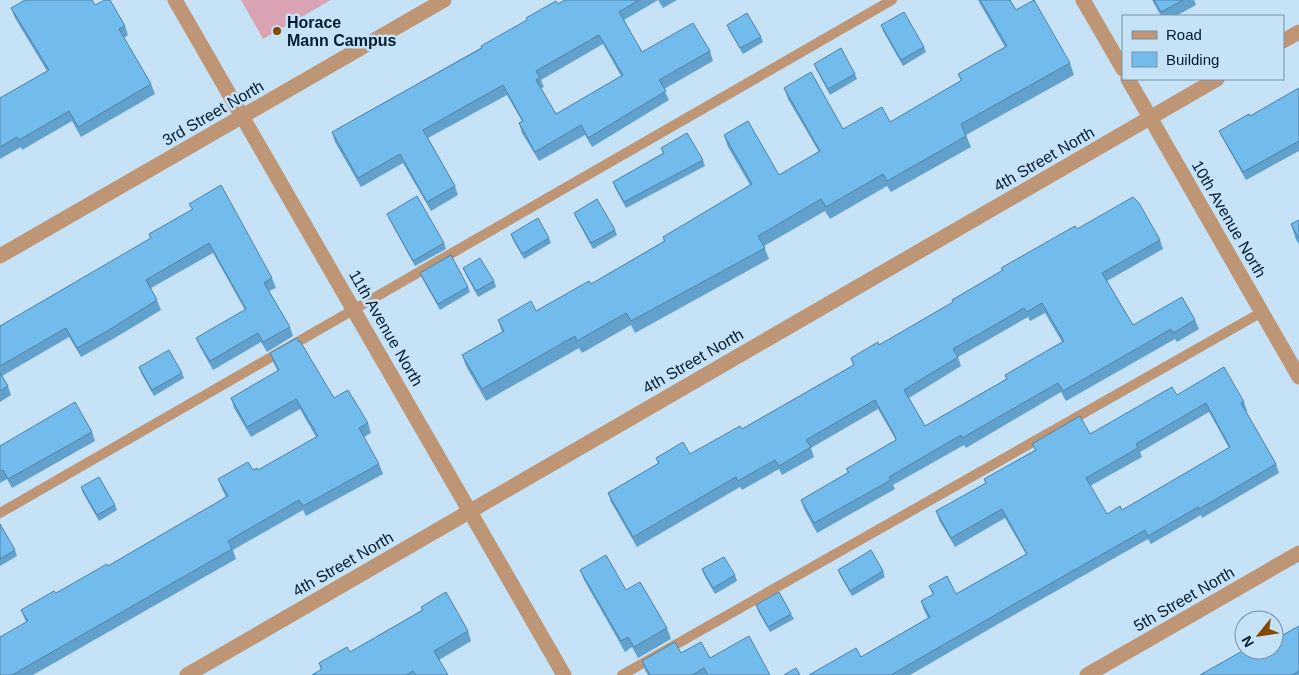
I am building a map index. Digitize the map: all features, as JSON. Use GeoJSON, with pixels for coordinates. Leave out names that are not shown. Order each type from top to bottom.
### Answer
{"type":"FeatureCollection","features":[{"type":"Feature","properties":{"kind":"street","name":"11th Avenue North"},"geometry":{"type":"LineString","coordinates":[[175,0],[244,116],[564,675]]}},
{"type":"Feature","properties":{"kind":"street","name":"3rd Street North"},"geometry":{"type":"LineString","coordinates":[[0,256],[444,0]]}},
{"type":"Feature","properties":{"kind":"street"},"geometry":{"type":"LineString","coordinates":[[1083,0],[1122,67]]}},
{"type":"Feature","properties":{"kind":"street"},"geometry":{"type":"LineString","coordinates":[[1284,40],[1299,32]]}},
{"type":"Feature","properties":{"kind":"street","name":"10th Avenue North"},"geometry":{"type":"LineString","coordinates":[[1129,80],[1299,377]]}},
{"type":"Feature","properties":{"kind":"street","name":"4th Street North"},"geometry":{"type":"LineString","coordinates":[[187,675],[1216,80]]}},
{"type":"Feature","properties":{"kind":"street","name":"5th Street North"},"geometry":{"type":"LineString","coordinates":[[1088,675],[1299,553]]}},
{"type":"Feature","properties":{"kind":"lane"},"geometry":{"type":"LineString","coordinates":[[0,513],[892,0]]}},
{"type":"Feature","properties":{"kind":"lane"},"geometry":{"type":"LineString","coordinates":[[622,675],[1262,312]]}},
{"type":"Feature","properties":{"kind":"shaded area"},"geometry":{"type":"Polygon","coordinates":[[[241,0],[331,0],[263,39],[241,0]]]}},
{"type":"Feature","properties":{"kind":"building"},"geometry":{"type":"Polygon","coordinates":[[[25,0],[92,0],[95,5],[105,0],[110,0],[125,26],[119,29],[151,84],[78,127],[69,111],[19,140],[17,137],[0,147],[0,98],[49,70],[11,8],[25,0]]]}},
{"type":"Feature","properties":{"kind":"building"},"geometry":{"type":"Polygon","coordinates":[[[565,0],[639,0],[619,12],[642,52],[693,23],[710,51],[659,80],[666,91],[588,138],[581,125],[535,152],[519,123],[523,121],[503,85],[423,130],[455,186],[427,202],[400,154],[358,178],[332,132],[482,48],[481,46],[556,1],[558,4],[565,0]],[[599,35],[536,71],[540,78],[536,80],[556,114],[623,75],[599,35]]]}},
{"type":"Feature","properties":{"kind":"building"},"geometry":{"type":"Polygon","coordinates":[[[980,0],[1010,0],[1016,10],[1034,0],[1070,63],[961,124],[966,136],[887,181],[883,174],[826,207],[821,199],[758,236],[765,248],[631,321],[626,313],[577,341],[575,336],[482,389],[462,355],[504,331],[498,320],[531,301],[536,311],[589,281],[591,284],[665,241],[663,237],[752,184],[724,135],[748,121],[779,175],[820,151],[784,88],[811,72],[843,129],[882,107],[890,122],[962,80],[958,74],[1007,46],[980,0]]]}},
{"type":"Feature","properties":{"kind":"building"},"geometry":{"type":"Polygon","coordinates":[[[1154,0],[1183,0],[1161,12],[1154,0]]]}},
{"type":"Feature","properties":{"kind":"building"},"geometry":{"type":"Polygon","coordinates":[[[904,12],[924,47],[901,60],[881,25],[904,12]]]}},
{"type":"Feature","properties":{"kind":"building"},"geometry":{"type":"Polygon","coordinates":[[[747,13],[761,37],[740,48],[727,25],[747,13]]]}},
{"type":"Feature","properties":{"kind":"building"},"geometry":{"type":"Polygon","coordinates":[[[841,48],[855,74],[828,89],[814,64],[841,48]]]}},
{"type":"Feature","properties":{"kind":"building"},"geometry":{"type":"Polygon","coordinates":[[[1299,88],[1299,141],[1243,172],[1219,131],[1299,88]]]}},
{"type":"Feature","properties":{"kind":"building"},"geometry":{"type":"Polygon","coordinates":[[[687,133],[703,160],[624,202],[613,182],[664,153],[661,148],[687,133]]]}},
{"type":"Feature","properties":{"kind":"building"},"geometry":{"type":"Polygon","coordinates":[[[221,185],[272,278],[264,283],[290,327],[263,342],[258,333],[210,361],[196,338],[246,309],[209,243],[146,280],[157,300],[109,330],[77,348],[66,328],[0,366],[0,326],[151,238],[149,234],[193,209],[189,204],[221,185]]]}},
{"type":"Feature","properties":{"kind":"building"},"geometry":{"type":"Polygon","coordinates":[[[417,196],[444,243],[413,261],[387,214],[417,196]]]}},
{"type":"Feature","properties":{"kind":"building"},"geometry":{"type":"Polygon","coordinates":[[[1133,197],[1139,203],[1160,240],[1102,273],[1133,325],[1182,297],[1195,320],[1173,333],[1171,329],[1063,391],[1058,383],[962,438],[961,435],[889,477],[891,480],[814,523],[801,500],[849,472],[846,469],[896,440],[875,400],[806,440],[811,447],[779,466],[775,460],[738,481],[736,477],[633,537],[608,493],[659,463],[656,458],[683,442],[690,454],[740,426],[742,429],[854,365],[851,358],[878,342],[879,345],[953,302],[952,300],[1003,270],[1001,268],[1075,226],[1077,229],[1133,197]],[[1042,303],[1027,312],[1024,308],[953,349],[958,357],[904,390],[925,426],[1007,379],[1005,375],[1064,341],[1042,303]]]}},
{"type":"Feature","properties":{"kind":"building"},"geometry":{"type":"Polygon","coordinates":[[[597,199],[615,230],[591,243],[574,213],[597,199]]]}},
{"type":"Feature","properties":{"kind":"building"},"geometry":{"type":"Polygon","coordinates":[[[538,218],[549,238],[522,254],[511,234],[538,218]]]}},
{"type":"Feature","properties":{"kind":"building"},"geometry":{"type":"Polygon","coordinates":[[[1299,220],[1299,239],[1291,224],[1299,220]]]}},
{"type":"Feature","properties":{"kind":"building"},"geometry":{"type":"Polygon","coordinates":[[[451,255],[468,287],[438,304],[420,273],[451,255]]]}},
{"type":"Feature","properties":{"kind":"building"},"geometry":{"type":"Polygon","coordinates":[[[480,258],[494,281],[476,291],[463,268],[480,258]]]}},
{"type":"Feature","properties":{"kind":"building"},"geometry":{"type":"Polygon","coordinates":[[[297,338],[334,398],[348,390],[368,423],[359,428],[379,464],[303,506],[299,500],[228,541],[232,549],[12,675],[0,675],[0,637],[28,621],[21,610],[54,591],[56,593],[107,564],[108,566],[228,496],[218,479],[248,462],[253,470],[257,468],[258,470],[318,436],[296,399],[247,427],[231,398],[279,370],[270,353],[297,338]]]}},
{"type":"Feature","properties":{"kind":"building"},"geometry":{"type":"Polygon","coordinates":[[[169,350],[182,373],[152,390],[139,367],[169,350]]]}},
{"type":"Feature","properties":{"kind":"building"},"geometry":{"type":"Polygon","coordinates":[[[1224,367],[1244,402],[1241,403],[1276,464],[1148,536],[1145,530],[891,675],[809,675],[856,648],[861,657],[930,617],[921,601],[934,594],[929,586],[947,576],[956,594],[1027,554],[1002,509],[951,538],[936,511],[986,483],[984,479],[1036,450],[1032,444],[1080,416],[1090,434],[1172,387],[1177,395],[1224,367]],[[1206,403],[1136,444],[1138,448],[1086,478],[1107,514],[1120,506],[1122,510],[1230,447],[1206,403]]]}},
{"type":"Feature","properties":{"kind":"building"},"geometry":{"type":"Polygon","coordinates":[[[0,373],[8,386],[0,391],[0,373]]]}},
{"type":"Feature","properties":{"kind":"building"},"geometry":{"type":"Polygon","coordinates":[[[75,402],[92,432],[8,479],[3,470],[0,471],[0,446],[75,402]]]}},
{"type":"Feature","properties":{"kind":"building"},"geometry":{"type":"Polygon","coordinates":[[[99,477],[115,505],[97,515],[81,487],[99,477]]]}},
{"type":"Feature","properties":{"kind":"building"},"geometry":{"type":"Polygon","coordinates":[[[0,524],[15,550],[0,559],[0,524]]]}},
{"type":"Feature","properties":{"kind":"building"},"geometry":{"type":"Polygon","coordinates":[[[871,550],[883,571],[850,591],[838,570],[871,550]]]}},
{"type":"Feature","properties":{"kind":"building"},"geometry":{"type":"Polygon","coordinates":[[[606,555],[626,590],[640,582],[667,628],[634,647],[628,637],[621,641],[580,570],[606,555]]]}},
{"type":"Feature","properties":{"kind":"building"},"geometry":{"type":"Polygon","coordinates":[[[724,557],[735,575],[713,588],[702,569],[724,557]]]}},
{"type":"Feature","properties":{"kind":"building"},"geometry":{"type":"Polygon","coordinates":[[[446,592],[468,631],[434,651],[448,675],[416,675],[413,671],[406,675],[312,675],[322,669],[319,663],[347,647],[350,652],[423,610],[421,607],[446,592]]]}},
{"type":"Feature","properties":{"kind":"building"},"geometry":{"type":"Polygon","coordinates":[[[779,592],[791,614],[768,627],[756,605],[779,592]]]}},
{"type":"Feature","properties":{"kind":"building"},"geometry":{"type":"Polygon","coordinates":[[[1299,626],[1299,671],[1292,675],[1200,675],[1234,656],[1234,660],[1284,660],[1284,634],[1299,626]]]}},
{"type":"Feature","properties":{"kind":"building"},"geometry":{"type":"Polygon","coordinates":[[[749,636],[770,675],[708,675],[704,668],[692,675],[650,675],[642,661],[675,642],[681,653],[701,642],[710,658],[749,636]]]}},
{"type":"Feature","properties":{"kind":"building"},"geometry":{"type":"Polygon","coordinates":[[[796,668],[800,675],[784,675],[796,668]]]}},
{"type":"Feature","properties":{"kind":"place","name":"Horace Mann Campus"},"geometry":{"type":"Point","coordinates":[277,31]}}]}
